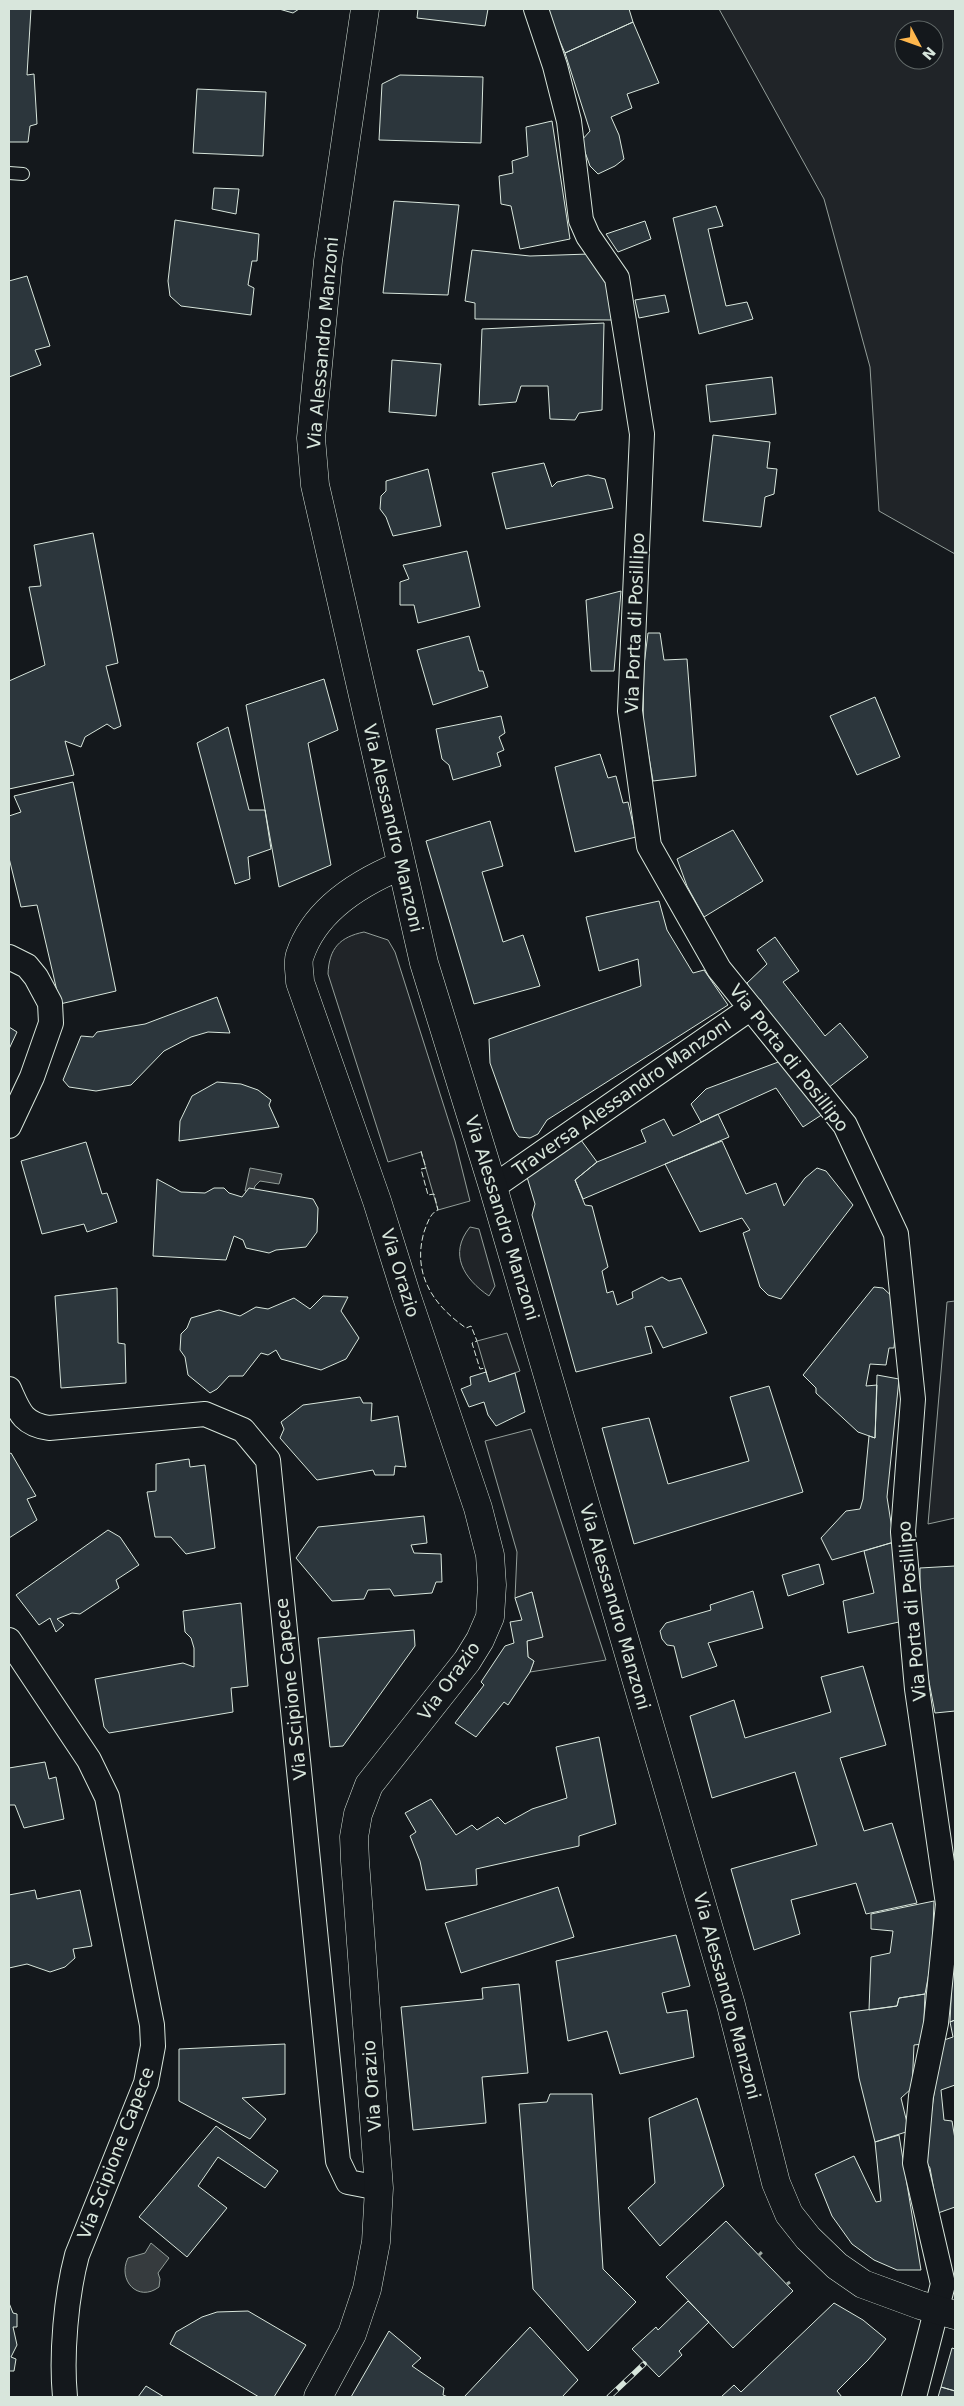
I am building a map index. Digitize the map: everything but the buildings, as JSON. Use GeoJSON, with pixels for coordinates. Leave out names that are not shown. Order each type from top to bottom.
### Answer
{"type":"FeatureCollection","features":[{"type":"Feature","properties":{"kind":"street","name":"Via Alessandro Manzoni"},"geometry":{"type":"LineString","coordinates":[[364,9],[328,261],[311,438],[314,485],[348,625],[400,866],[424,963],[493,1187],[731,2005],[776,2183],[789,2214],[808,2238],[837,2266],[864,2284],[920,2306],[945,2312]]}},
{"type":"Feature","properties":{"kind":"street","name":"Via Porta di Posillipo"},"geometry":{"type":"LineString","coordinates":[[536,9],[555,66],[569,120],[581,220],[588,236],[617,278],[642,434],[630,711],[649,846],[719,968],[845,1125],[896,1234],[913,1399],[903,1532],[917,1689],[948,1904],[936,2023],[921,2096],[916,2163],[943,2284],[945,2312],[914,2397]]}},
{"type":"Feature","properties":{"kind":"street","name":"Via Orazio"},"geometry":{"type":"LineString","coordinates":[[318,2397],[352,2334],[367,2289],[376,2242],[379,2188],[355,1861],[354,1837],[358,1814],[369,1785],[480,1640],[490,1617],[492,1585],[490,1555],[478,1508],[406,1294],[377,1201],[300,982],[299,957],[313,927],[350,891],[376,875],[400,866]]}},
{"type":"Feature","properties":{"kind":"street"},"geometry":{"type":"LineString","coordinates":[[9,957],[27,966],[36,977],[50,1003],[51,1024],[32,1077],[9,1126]]}},
{"type":"Feature","properties":{"kind":"street","name":"Traversa Alessandro Manzoni"},"geometry":{"type":"LineString","coordinates":[[493,1187],[751,1008]]}},
{"type":"Feature","properties":{"kind":"street","name":"Via Scipione Capece"},"geometry":{"type":"LineString","coordinates":[[9,1389],[21,1415],[34,1426],[49,1428],[205,1414],[243,1430],[268,1460],[338,2161],[348,2182],[379,2188]]}},
{"type":"Feature","properties":{"kind":"street","name":"Via Scipione Capece"},"geometry":{"type":"LineString","coordinates":[[9,1640],[89,1760],[107,1798],[152,2025],[151,2064],[146,2083],[76,2255],[70,2280],[64,2359],[65,2397]]}},
{"type":"Feature","properties":{"kind":"lane"},"geometry":{"type":"LineString","coordinates":[[9,174],[23,174]]}},
{"type":"Feature","properties":{"kind":"shaded area"},"geometry":{"type":"Polygon","coordinates":[[[719,9],[955,9],[955,554],[879,511],[870,367],[824,199],[719,9]]]}},
{"type":"Feature","properties":{"kind":"shaded area"},"geometry":{"type":"Polygon","coordinates":[[[364,932],[388,940],[395,952],[455,1141],[470,1201],[438,1210],[421,1152],[388,1162],[328,974],[331,957],[337,945],[348,937],[364,932]]]}},
{"type":"Feature","properties":{"kind":"shaded area"},"geometry":{"type":"Polygon","coordinates":[[[250,1168],[282,1174],[279,1184],[260,1181],[255,1186],[253,1192],[245,1191],[250,1168]]]}},
{"type":"Feature","properties":{"kind":"shaded area"},"geometry":{"type":"Polygon","coordinates":[[[470,1227],[479,1229],[495,1286],[489,1296],[472,1282],[462,1265],[460,1247],[463,1237],[470,1227]]]}},
{"type":"Feature","properties":{"kind":"shaded area"},"geometry":{"type":"Polygon","coordinates":[[[955,1301],[955,1518],[928,1524],[947,1302],[955,1301]]]}},
{"type":"Feature","properties":{"kind":"shaded area"},"geometry":{"type":"Polygon","coordinates":[[[507,1333],[520,1371],[489,1382],[477,1341],[507,1333]]]}},
{"type":"Feature","properties":{"kind":"shaded area"},"geometry":{"type":"Polygon","coordinates":[[[531,1429],[606,1660],[530,1672],[534,1661],[528,1657],[527,1641],[542,1637],[532,1592],[515,1598],[517,1552],[485,1441],[531,1429]]]}},
{"type":"Feature","properties":{"kind":"shaded area"},"geometry":{"type":"Polygon","coordinates":[[[151,2243],[169,2258],[158,2273],[160,2279],[159,2287],[151,2291],[137,2291],[127,2281],[125,2266],[128,2258],[145,2253],[151,2243]]]}},
{"type":"Feature","properties":{"kind":"railway"},"geometry":{"type":"LineString","coordinates":[[609,2397],[644,2364]]}},
{"type":"Feature","properties":{"kind":"fence"},"geometry":{"type":"LineString","coordinates":[[421,1151],[426,1168],[421,1169],[428,1195],[434,1194],[438,1210],[431,1216],[424,1232],[421,1247],[423,1275],[435,1299],[444,1309],[466,1328],[471,1326],[477,1341],[472,1343],[480,1369],[485,1368],[487,1375]]}}]}
